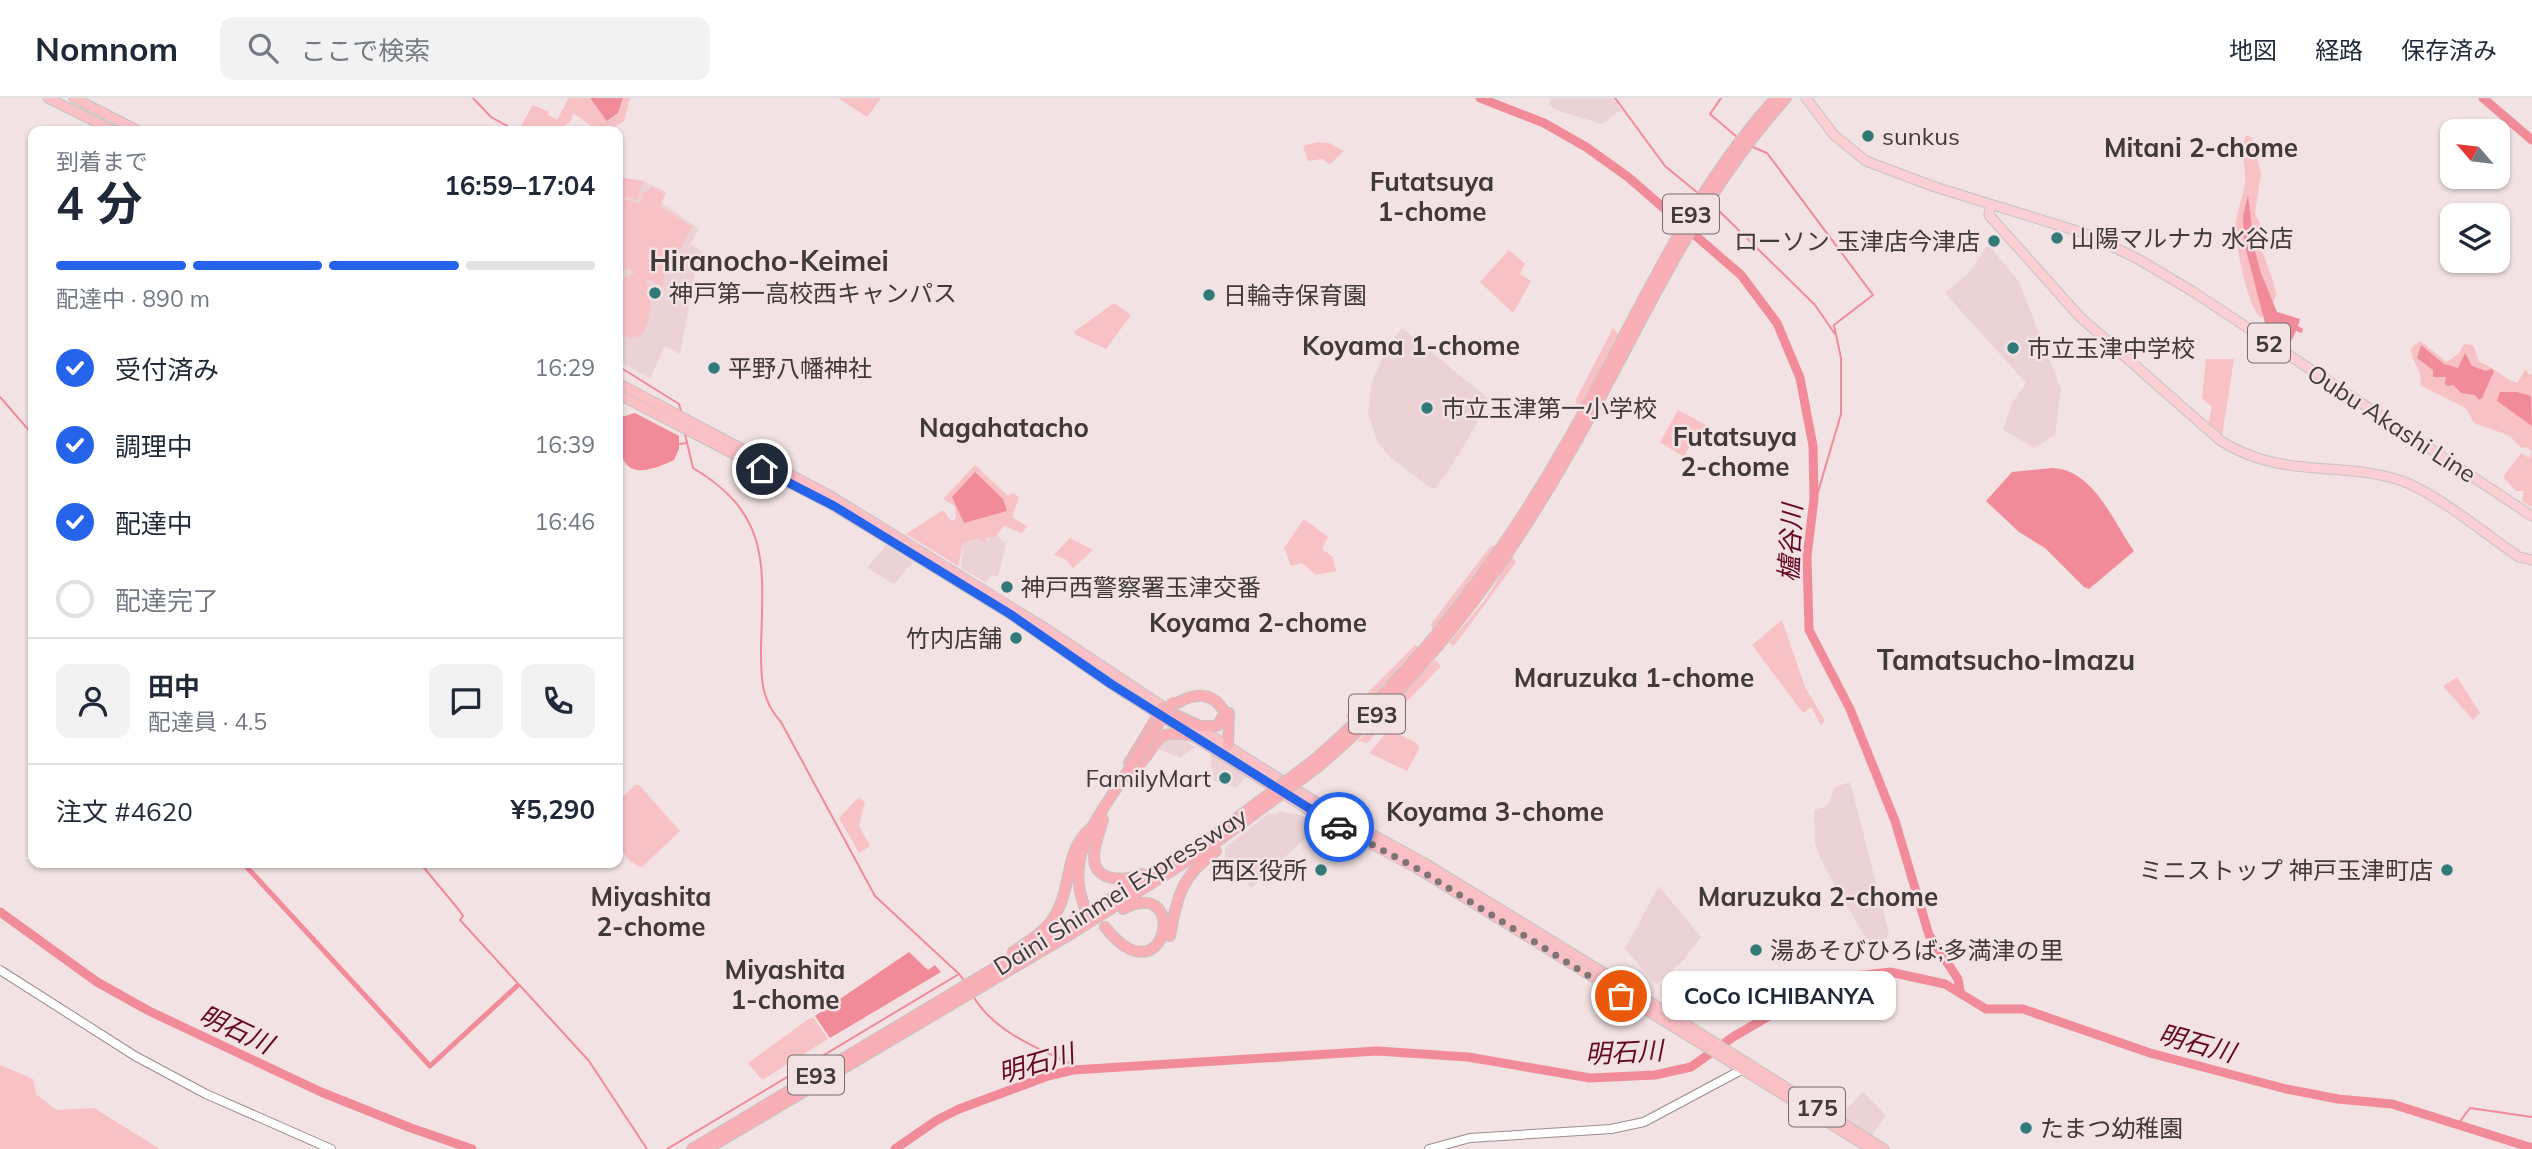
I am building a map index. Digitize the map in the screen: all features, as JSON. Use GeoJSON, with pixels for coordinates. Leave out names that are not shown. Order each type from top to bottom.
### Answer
{"type":"FeatureCollection","features":[{"type":"Feature","properties":{"kind":"highway"},"geometry":{"type":"LineString","coordinates":[[48,98],[104,126]]}},
{"type":"Feature","properties":{"kind":"highway"},"geometry":{"type":"LineString","coordinates":[[74,98],[129,126]]}},
{"type":"Feature","properties":{"kind":"highway","name":"Daini Shinmei Expressway"},"geometry":{"type":"LineString","coordinates":[[692,1149],[942,1004],[950,996],[1074,932],[1211,846],[1289,791],[1427,654],[1506,550],[1584,420],[1648,298],[1776,98]]}},
{"type":"Feature","properties":{"kind":"highway","name":"Daini Shinmei Expressway"},"geometry":{"type":"LineString","coordinates":[[1748,138],[1786,98]]}},
{"type":"Feature","properties":{"kind":"highway","name":"175"},"geometry":{"type":"LineString","coordinates":[[623,386],[834,506],[1020,621],[1168,707],[1176,715],[1228,745],[1312,800],[1423,862],[1871,1149]]}},
{"type":"Feature","properties":{"kind":"highway","name":"175"},"geometry":{"type":"LineString","coordinates":[[623,396],[684,423]]}},
{"type":"Feature","properties":{"kind":"highway"},"geometry":{"type":"LineString","coordinates":[[1128,774],[1134,752],[1168,707],[1195,690],[1219,698],[1227,704],[1230,717],[1228,745]]}},
{"type":"Feature","properties":{"kind":"highway"},"geometry":{"type":"LineString","coordinates":[[1091,828],[1078,860],[1076,878],[1088,906],[1083,886],[1084,859],[1110,804],[1168,707],[1188,697],[1210,697],[1220,704],[1225,713],[1217,726],[1208,728],[1176,715]]}},
{"type":"Feature","properties":{"kind":"highway","name":"175"},"geometry":{"type":"LineString","coordinates":[[1168,707],[1196,737],[1315,814],[1418,869],[1697,1037]]}},
{"type":"Feature","properties":{"kind":"highway"},"geometry":{"type":"LineString","coordinates":[[1128,774],[1142,764],[1166,733],[1176,731],[1196,737]]}},
{"type":"Feature","properties":{"kind":"highway","name":"Daini Shinmei Expressway"},"geometry":{"type":"LineString","coordinates":[[707,1149],[1158,870],[1211,846],[1316,763]]}},
{"type":"Feature","properties":{"kind":"highway"},"geometry":{"type":"LineString","coordinates":[[981,979],[1053,919],[1060,905],[1071,856],[1081,836],[1110,804]]}},
{"type":"Feature","properties":{"kind":"highway"},"geometry":{"type":"LineString","coordinates":[[1103,819],[1094,856],[1096,867],[1103,875],[1116,880],[1158,870]]}},
{"type":"Feature","properties":{"kind":"highway"},"geometry":{"type":"LineString","coordinates":[[1074,932],[1090,928],[1133,904],[1155,908],[1166,925],[1164,937],[1158,944],[1142,950],[1130,949],[1102,928],[1130,955],[1147,956],[1161,949],[1170,935],[1183,883],[1211,846]]}},
{"type":"Feature","properties":{"kind":"highway","name":"175"},"geometry":{"type":"LineString","coordinates":[[1745,1068],[1884,1149]]}},
{"type":"Feature","properties":{"kind":"main road","name":"Oubu Akashi Line"},"geometry":{"type":"LineString","coordinates":[[1806,98],[1839,140],[1866,161],[1990,205],[2087,234],[2138,259],[2532,516]]}},
{"type":"Feature","properties":{"kind":"main road","name":"Oubu Akashi Line"},"geometry":{"type":"LineString","coordinates":[[1990,205],[1989,215],[2072,309],[2221,441],[2248,457],[2270,463],[2404,482],[2519,556],[2532,560]]}},
{"type":"Feature","properties":{"kind":"main road"},"geometry":{"type":"LineString","coordinates":[[0,971],[135,1056],[206,1094],[331,1149]]}},
{"type":"Feature","properties":{"kind":"main road"},"geometry":{"type":"LineString","coordinates":[[1429,1149],[1470,1138],[1611,1129],[1644,1122],[1745,1068]]}},
{"type":"Feature","properties":{"kind":"shaded area"},"geometry":{"type":"Polygon","coordinates":[[[569,98],[590,98],[608,121],[618,113],[623,98],[630,98],[624,121],[616,126],[590,126],[573,113],[571,121],[564,126],[521,126],[533,105],[549,112],[548,115],[557,120],[569,98]]]}},
{"type":"Feature","properties":{"kind":"shaded area"},"geometry":{"type":"Polygon","coordinates":[[[590,98],[623,98],[618,113],[607,121],[590,98]]]}},
{"type":"Feature","properties":{"kind":"shaded area"},"geometry":{"type":"Polygon","coordinates":[[[838,98],[881,98],[867,117],[838,98]]]}},
{"type":"Feature","properties":{"kind":"shaded area"},"geometry":{"type":"Polygon","coordinates":[[[1552,98],[1613,98],[1621,110],[1602,124],[1559,111],[1548,105],[1552,98]]]}},
{"type":"Feature","properties":{"kind":"shaded area"},"geometry":{"type":"Polygon","coordinates":[[[2246,135],[2252,138],[2261,174],[2255,214],[2260,223],[2257,238],[2276,294],[2261,318],[2246,287],[2236,230],[2245,183],[2243,153],[2246,135]]]}},
{"type":"Feature","properties":{"kind":"shaded area"},"geometry":{"type":"Polygon","coordinates":[[[1317,142],[1329,143],[1344,151],[1330,164],[1322,159],[1308,161],[1303,146],[1317,142]]]}},
{"type":"Feature","properties":{"kind":"shaded area","name":"神戸第一高校西キャンパス"},"geometry":{"type":"Polygon","coordinates":[[[623,178],[643,181],[667,192],[662,203],[699,229],[690,244],[703,252],[695,274],[680,354],[665,346],[650,378],[623,364],[623,178]]]}},
{"type":"Feature","properties":{"kind":"shaded area"},"geometry":{"type":"Polygon","coordinates":[[[623,178],[643,181],[638,200],[623,196],[623,178]]]}},
{"type":"Feature","properties":{"kind":"shaded area"},"geometry":{"type":"Polygon","coordinates":[[[651,186],[665,194],[660,206],[692,227],[674,261],[665,261],[663,287],[645,278],[650,299],[647,324],[640,336],[629,338],[623,335],[623,278],[635,273],[623,267],[623,199],[640,204],[643,192],[648,191],[651,186]]]}},
{"type":"Feature","properties":{"kind":"shaded area"},"geometry":{"type":"Polygon","coordinates":[[[2248,195],[2252,228],[2250,233],[2261,273],[2277,312],[2300,319],[2298,326],[2303,329],[2302,333],[2296,331],[2292,340],[2266,327],[2244,242],[2243,216],[2248,195]]]}},
{"type":"Feature","properties":{"kind":"shaded area"},"geometry":{"type":"Polygon","coordinates":[[[1988,244],[2019,282],[2061,389],[2055,435],[2034,448],[2003,430],[2012,403],[2026,383],[1945,293],[1970,272],[1988,244]]]}},
{"type":"Feature","properties":{"kind":"shaded area"},"geometry":{"type":"Polygon","coordinates":[[[1509,250],[1525,264],[1520,274],[1531,281],[1513,313],[1480,282],[1509,250]]]}},
{"type":"Feature","properties":{"kind":"shaded area"},"geometry":{"type":"Polygon","coordinates":[[[1114,303],[1131,315],[1106,349],[1076,335],[1074,332],[1114,303]]]}},
{"type":"Feature","properties":{"kind":"shaded area","name":"市立玉津第一小学校"},"geometry":{"type":"Polygon","coordinates":[[[1402,328],[1490,400],[1459,454],[1436,488],[1432,489],[1390,457],[1378,443],[1368,413],[1372,381],[1389,344],[1402,328]]]}},
{"type":"Feature","properties":{"kind":"shaded area"},"geometry":{"type":"Polygon","coordinates":[[[1613,328],[1618,334],[1577,414],[1576,399],[1613,328]]]}},
{"type":"Feature","properties":{"kind":"shaded area"},"geometry":{"type":"Polygon","coordinates":[[[2420,341],[2447,362],[2459,353],[2464,344],[2473,345],[2479,362],[2517,383],[2526,369],[2529,375],[2532,374],[2532,452],[2527,447],[2521,448],[2510,436],[2474,423],[2466,408],[2420,385],[2420,375],[2411,348],[2420,341]]]}},
{"type":"Feature","properties":{"kind":"shaded area"},"geometry":{"type":"Polygon","coordinates":[[[2421,345],[2444,364],[2458,368],[2465,353],[2472,366],[2494,371],[2482,398],[2479,400],[2475,395],[2461,393],[2453,385],[2448,386],[2445,384],[2446,377],[2433,377],[2433,370],[2417,358],[2421,345]]]}},
{"type":"Feature","properties":{"kind":"shaded area"},"geometry":{"type":"Polygon","coordinates":[[[2206,359],[2234,359],[2222,436],[2208,425],[2212,407],[2202,398],[2206,359]]]}},
{"type":"Feature","properties":{"kind":"shaded area"},"geometry":{"type":"Polygon","coordinates":[[[2500,392],[2517,392],[2531,396],[2532,426],[2497,401],[2500,392]]]}},
{"type":"Feature","properties":{"kind":"shaded area"},"geometry":{"type":"Polygon","coordinates":[[[1678,410],[1706,425],[1695,435],[1684,457],[1660,442],[1678,410]]]}},
{"type":"Feature","properties":{"kind":"shaded area"},"geometry":{"type":"Polygon","coordinates":[[[635,413],[679,436],[679,449],[674,460],[645,470],[628,466],[623,458],[623,417],[635,413]]]}},
{"type":"Feature","properties":{"kind":"shaded area"},"geometry":{"type":"Polygon","coordinates":[[[2532,452],[2531,507],[2522,501],[2524,491],[2516,491],[2503,477],[2521,453],[2529,458],[2532,452]]]}},
{"type":"Feature","properties":{"kind":"shaded area"},"geometry":{"type":"Polygon","coordinates":[[[975,465],[1008,496],[1013,493],[1019,497],[1012,517],[1027,526],[1022,533],[1004,526],[995,537],[987,538],[984,543],[977,539],[963,543],[958,566],[906,534],[943,510],[951,521],[956,519],[955,506],[943,499],[975,465]]]}},
{"type":"Feature","properties":{"kind":"shaded area"},"geometry":{"type":"Polygon","coordinates":[[[2053,468],[2067,471],[2091,487],[2134,551],[2089,589],[2045,548],[2019,532],[1986,501],[2012,472],[2053,468]]]}},
{"type":"Feature","properties":{"kind":"shaded area"},"geometry":{"type":"Polygon","coordinates":[[[975,472],[1003,499],[1007,511],[964,523],[952,497],[975,472]]]}},
{"type":"Feature","properties":{"kind":"shaded area"},"geometry":{"type":"Polygon","coordinates":[[[1304,519],[1328,537],[1322,549],[1333,557],[1336,571],[1316,575],[1302,563],[1291,566],[1284,548],[1304,519]]]}},
{"type":"Feature","properties":{"kind":"shaded area"},"geometry":{"type":"Polygon","coordinates":[[[996,534],[1006,544],[998,577],[991,575],[986,583],[961,568],[963,543],[977,539],[984,542],[996,534]]]}},
{"type":"Feature","properties":{"kind":"shaded area"},"geometry":{"type":"Polygon","coordinates":[[[1070,538],[1093,550],[1073,568],[1065,559],[1054,555],[1070,538]]]}},
{"type":"Feature","properties":{"kind":"shaded area"},"geometry":{"type":"Polygon","coordinates":[[[886,545],[913,562],[894,584],[867,568],[886,545]]]}},
{"type":"Feature","properties":{"kind":"shaded area"},"geometry":{"type":"Polygon","coordinates":[[[1499,546],[1433,631],[1431,624],[1490,547],[1499,546]]]}},
{"type":"Feature","properties":{"kind":"shaded area"},"geometry":{"type":"Polygon","coordinates":[[[1512,555],[1516,562],[1454,646],[1449,643],[1486,599],[1512,555]]]}},
{"type":"Feature","properties":{"kind":"shaded area"},"geometry":{"type":"Polygon","coordinates":[[[1782,620],[1805,687],[1825,721],[1821,725],[1811,707],[1803,713],[1752,645],[1782,620]]]}},
{"type":"Feature","properties":{"kind":"shaded area"},"geometry":{"type":"Polygon","coordinates":[[[1415,645],[1420,648],[1348,721],[1346,715],[1415,645]]]}},
{"type":"Feature","properties":{"kind":"shaded area"},"geometry":{"type":"Polygon","coordinates":[[[1435,660],[1441,666],[1367,743],[1358,741],[1435,660]]]}},
{"type":"Feature","properties":{"kind":"shaded area"},"geometry":{"type":"Polygon","coordinates":[[[2457,677],[2480,713],[2473,720],[2443,686],[2457,677]]]}},
{"type":"Feature","properties":{"kind":"shaded area"},"geometry":{"type":"Polygon","coordinates":[[[1390,729],[1418,744],[1419,749],[1407,771],[1369,753],[1390,729]]]}},
{"type":"Feature","properties":{"kind":"shaded area"},"geometry":{"type":"Polygon","coordinates":[[[1178,737],[1195,747],[1180,758],[1158,749],[1168,738],[1178,737]]]}},
{"type":"Feature","properties":{"kind":"shaded area"},"geometry":{"type":"Polygon","coordinates":[[[1210,753],[1247,776],[1236,788],[1214,781],[1210,753]]]}},
{"type":"Feature","properties":{"kind":"shaded area"},"geometry":{"type":"Polygon","coordinates":[[[1850,782],[1889,933],[1884,941],[1870,941],[1864,935],[1822,862],[1815,843],[1814,810],[1827,806],[1835,787],[1850,782]]]}},
{"type":"Feature","properties":{"kind":"shaded area"},"geometry":{"type":"Polygon","coordinates":[[[635,785],[639,785],[680,831],[642,867],[633,863],[623,851],[623,796],[635,785]]]}},
{"type":"Feature","properties":{"kind":"shaded area"},"geometry":{"type":"Polygon","coordinates":[[[858,798],[865,802],[859,826],[870,846],[859,853],[839,818],[858,798]]]}},
{"type":"Feature","properties":{"kind":"shaded area"},"geometry":{"type":"Polygon","coordinates":[[[1279,811],[1303,816],[1325,827],[1311,833],[1251,888],[1225,859],[1225,848],[1269,813],[1276,815],[1279,811]]]}},
{"type":"Feature","properties":{"kind":"shaded area"},"geometry":{"type":"Polygon","coordinates":[[[1659,886],[1701,937],[1683,961],[1656,984],[1625,949],[1659,886]]]}},
{"type":"Feature","properties":{"kind":"shaded area"},"geometry":{"type":"Polygon","coordinates":[[[909,952],[928,970],[935,965],[941,972],[830,1038],[815,1016],[909,952]]]}},
{"type":"Feature","properties":{"kind":"shaded area"},"geometry":{"type":"Polygon","coordinates":[[[810,1018],[814,1018],[828,1039],[762,1080],[748,1063],[810,1018]]]}},
{"type":"Feature","properties":{"kind":"shaded area"},"geometry":{"type":"Polygon","coordinates":[[[0,1065],[33,1079],[36,1094],[56,1110],[94,1108],[160,1149],[0,1149],[0,1065]]]}},
{"type":"Feature","properties":{"kind":"shaded area"},"geometry":{"type":"Polygon","coordinates":[[[1863,1092],[1886,1115],[1871,1136],[1844,1119],[1845,1111],[1863,1092]]]}},
{"type":"Feature","properties":{"kind":"waterway"},"geometry":{"type":"LineString","coordinates":[[473,98],[491,117],[507,126]]}},
{"type":"Feature","properties":{"kind":"waterway","name":"櫨谷川"},"geometry":{"type":"LineString","coordinates":[[1480,98],[1544,123],[1586,147],[1628,177],[1741,275],[1777,323],[1800,378],[1813,446],[1814,499],[1807,556],[1809,630],[1850,709],[1895,821],[1929,935],[1958,979],[1960,991]]}},
{"type":"Feature","properties":{"kind":"waterway"},"geometry":{"type":"LineString","coordinates":[[1615,98],[1665,166],[1699,194]]}},
{"type":"Feature","properties":{"kind":"waterway"},"geometry":{"type":"LineString","coordinates":[[1721,98],[1710,114],[1737,137]]}},
{"type":"Feature","properties":{"kind":"waterway"},"geometry":{"type":"LineString","coordinates":[[2483,98],[2532,140]]}},
{"type":"Feature","properties":{"kind":"waterway"},"geometry":{"type":"LineString","coordinates":[[1750,146],[1767,153],[1873,295],[1834,325],[1841,358],[1841,414],[1813,509]]}},
{"type":"Feature","properties":{"kind":"waterway"},"geometry":{"type":"LineString","coordinates":[[1712,204],[1815,305],[1835,334]]}},
{"type":"Feature","properties":{"kind":"waterway"},"geometry":{"type":"LineString","coordinates":[[623,369],[679,404],[681,411]]}},
{"type":"Feature","properties":{"kind":"waterway"},"geometry":{"type":"LineString","coordinates":[[0,397],[28,429]]}},
{"type":"Feature","properties":{"kind":"waterway"},"geometry":{"type":"LineString","coordinates":[[685,434],[693,468],[719,486],[737,505],[750,524],[757,545],[762,592],[762,677],[769,705],[781,722],[875,896],[965,982]]}},
{"type":"Feature","properties":{"kind":"waterway"},"geometry":{"type":"LineString","coordinates":[[680,444],[686,443]]}},
{"type":"Feature","properties":{"kind":"waterway"},"geometry":{"type":"LineString","coordinates":[[248,868],[430,1066],[517,986]]}},
{"type":"Feature","properties":{"kind":"waterway"},"geometry":{"type":"LineString","coordinates":[[424,868],[459,910],[463,916],[460,920],[589,1061],[647,1149]]}},
{"type":"Feature","properties":{"kind":"waterway","name":"明石川"},"geometry":{"type":"LineString","coordinates":[[0,912],[97,982],[149,1011],[321,1092],[472,1149]]}},
{"type":"Feature","properties":{"kind":"waterway","name":"明石川"},"geometry":{"type":"LineString","coordinates":[[895,1149],[937,1120],[959,1109],[1048,1076],[1073,1070],[1377,1051],[1468,1057],[1590,1078],[1655,1075],[1691,1067],[1733,1037],[1812,991],[1848,977],[1890,972],[1945,984],[1986,1009],[2023,1009],[2150,1053],[2286,1089],[2338,1099],[2392,1104],[2532,1148]]}},
{"type":"Feature","properties":{"kind":"waterway"},"geometry":{"type":"LineString","coordinates":[[667,1149],[959,974]]}},
{"type":"Feature","properties":{"kind":"waterway"},"geometry":{"type":"LineString","coordinates":[[973,996],[983,1010],[1008,1032],[1084,1070]]}},
{"type":"Feature","properties":{"kind":"waterway"},"geometry":{"type":"LineString","coordinates":[[2458,1124],[2470,1108],[2532,1117]]}},
{"type":"Feature","properties":{"kind":"way so far"},"geometry":{"type":"LineString","coordinates":[[1339,827],[1418,869],[1621,996]]}},
{"type":"Feature","properties":{"kind":"place","name":"sunkus"},"geometry":{"type":"Point","coordinates":[1868,136]}},
{"type":"Feature","properties":{"kind":"place","name":"山陽マルナカ 水谷店"},"geometry":{"type":"Point","coordinates":[2057,238]}},
{"type":"Feature","properties":{"kind":"place","name":"ローソン 玉津店今津店"},"geometry":{"type":"Point","coordinates":[1994,241]}},
{"type":"Feature","properties":{"kind":"place","name":"神戸第一高校西キャンパス"},"geometry":{"type":"Point","coordinates":[655,293]}},
{"type":"Feature","properties":{"kind":"place","name":"日輪寺保育園"},"geometry":{"type":"Point","coordinates":[1209,295]}},
{"type":"Feature","properties":{"kind":"place","name":"市立玉津中学校"},"geometry":{"type":"Point","coordinates":[2013,348]}},
{"type":"Feature","properties":{"kind":"place","name":"平野八幡神社"},"geometry":{"type":"Point","coordinates":[714,368]}},
{"type":"Feature","properties":{"kind":"place","name":"市立玉津第一小学校"},"geometry":{"type":"Point","coordinates":[1427,408]}},
{"type":"Feature","properties":{"kind":"place","name":"神戸西警察署玉津交番"},"geometry":{"type":"Point","coordinates":[1007,587]}},
{"type":"Feature","properties":{"kind":"place","name":"竹内店舗"},"geometry":{"type":"Point","coordinates":[1016,638]}},
{"type":"Feature","properties":{"kind":"place","name":"FamilyMart"},"geometry":{"type":"Point","coordinates":[1225,778]}},
{"type":"Feature","properties":{"kind":"place","name":"西区役所"},"geometry":{"type":"Point","coordinates":[1321,870]}},
{"type":"Feature","properties":{"kind":"place","name":"ミニストップ 神戸玉津町店"},"geometry":{"type":"Point","coordinates":[2447,870]}},
{"type":"Feature","properties":{"kind":"place","name":"湯あそびひろば;多満津の里"},"geometry":{"type":"Point","coordinates":[1756,950]}},
{"type":"Feature","properties":{"kind":"place","name":"CoCo ICHIBANYA"},"geometry":{"type":"Point","coordinates":[1621,996]}},
{"type":"Feature","properties":{"kind":"place","name":"たまつ幼稚園"},"geometry":{"type":"Point","coordinates":[2026,1128]}},
{"type":"Feature","properties":{"kind":"district","name":"Mitani 2-chome"},"geometry":{"type":"Point","coordinates":[2201,147]}},
{"type":"Feature","properties":{"kind":"district","name":"Futatsuya 1-chome"},"geometry":{"type":"Point","coordinates":[1432,196]}},
{"type":"Feature","properties":{"kind":"district","name":"Hiranocho-Keimei"},"geometry":{"type":"Point","coordinates":[769,260]}},
{"type":"Feature","properties":{"kind":"district","name":"Koyama 1-chome"},"geometry":{"type":"Point","coordinates":[1411,345]}},
{"type":"Feature","properties":{"kind":"district","name":"Nagahatacho"},"geometry":{"type":"Point","coordinates":[1004,427]}},
{"type":"Feature","properties":{"kind":"district","name":"Futatsuya 2-chome"},"geometry":{"type":"Point","coordinates":[1735,451]}},
{"type":"Feature","properties":{"kind":"district","name":"Koyama 2-chome"},"geometry":{"type":"Point","coordinates":[1258,622]}},
{"type":"Feature","properties":{"kind":"district","name":"Tamatsucho-Imazu"},"geometry":{"type":"Point","coordinates":[2006,659]}},
{"type":"Feature","properties":{"kind":"district","name":"Maruzuka 1-chome"},"geometry":{"type":"Point","coordinates":[1634,677]}},
{"type":"Feature","properties":{"kind":"district","name":"Koyama 3-chome"},"geometry":{"type":"Point","coordinates":[1495,811]}},
{"type":"Feature","properties":{"kind":"district","name":"Maruzuka 2-chome"},"geometry":{"type":"Point","coordinates":[1818,896]}},
{"type":"Feature","properties":{"kind":"district","name":"Miyashita 2-chome"},"geometry":{"type":"Point","coordinates":[651,911]}},
{"type":"Feature","properties":{"kind":"district","name":"Miyashita 1-chome"},"geometry":{"type":"Point","coordinates":[785,984]}},
{"type":"Feature","properties":{"kind":"route"},"geometry":{"type":"LineString","coordinates":[[762,469],[834,506],[1010,614],[1111,684],[1339,827]]}}]}
